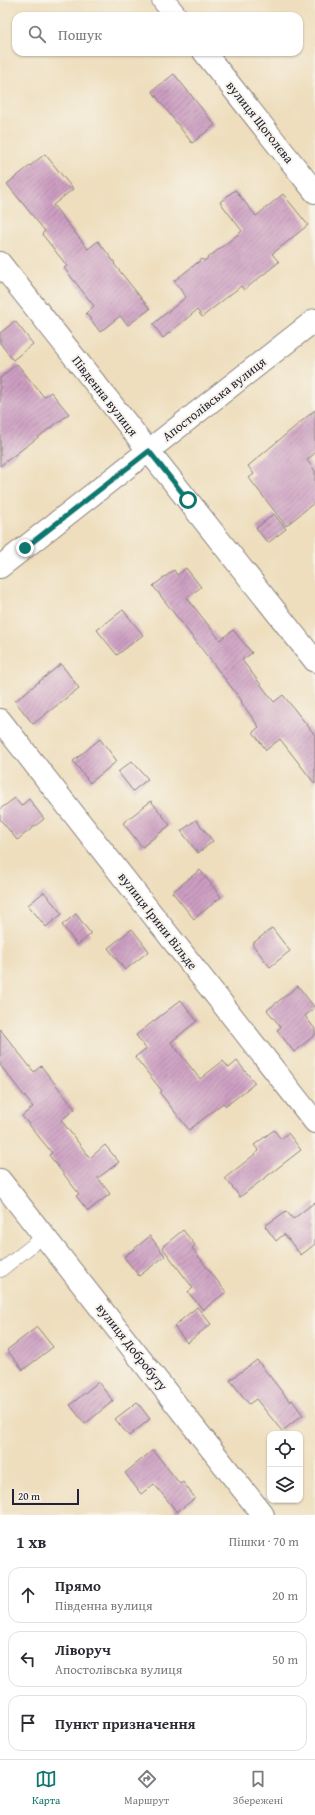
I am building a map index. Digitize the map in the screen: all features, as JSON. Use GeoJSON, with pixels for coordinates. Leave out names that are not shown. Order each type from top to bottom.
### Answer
{"type":"FeatureCollection","features":[{"type":"Feature","properties":{"kind":"street"},"geometry":{"type":"LineString","coordinates":[[163,0],[173,12]]}},
{"type":"Feature","properties":{"kind":"street","name":"вулиця Щоголєва"},"geometry":{"type":"LineString","coordinates":[[207,56],[315,192]]}},
{"type":"Feature","properties":{"kind":"street","name":"Південна вулиця"},"geometry":{"type":"LineString","coordinates":[[0,263],[315,660]]}},
{"type":"Feature","properties":{"kind":"street","name":"Апостолівська вулиця"},"geometry":{"type":"LineString","coordinates":[[0,567],[315,320]]}},
{"type":"Feature","properties":{"kind":"street","name":"вулиця Ірини Вільде"},"geometry":{"type":"LineString","coordinates":[[0,720],[315,1122]]}},
{"type":"Feature","properties":{"kind":"street","name":"вулиця Добробуту"},"geometry":{"type":"LineString","coordinates":[[0,1180],[263,1515]]}},
{"type":"Feature","properties":{"kind":"lane"},"geometry":{"type":"LineString","coordinates":[[0,1271],[44,1236]]}},
{"type":"Feature","properties":{"kind":"building"},"geometry":{"type":"Polygon","coordinates":[[[174,74],[215,125],[192,143],[152,91],[174,74]]]}},
{"type":"Feature","properties":{"kind":"building"},"geometry":{"type":"Polygon","coordinates":[[[45,154],[73,189],[53,205],[88,249],[98,241],[115,263],[114,264],[150,309],[128,325],[120,316],[100,332],[86,313],[94,306],[64,268],[67,266],[42,234],[45,231],[7,184],[45,154]]]}},
{"type":"Feature","properties":{"kind":"building"},"geometry":{"type":"Polygon","coordinates":[[[235,190],[256,216],[283,194],[308,225],[272,254],[279,262],[244,290],[241,286],[202,317],[197,310],[163,338],[153,324],[186,297],[174,281],[202,259],[204,261],[242,231],[220,202],[235,190]]]}},
{"type":"Feature","properties":{"kind":"building"},"geometry":{"type":"Polygon","coordinates":[[[15,321],[33,344],[13,360],[0,343],[0,333],[15,321]]]}},
{"type":"Feature","properties":{"kind":"building"},"geometry":{"type":"Polygon","coordinates":[[[17,364],[44,397],[51,392],[69,414],[0,466],[0,378],[17,364]]]}},
{"type":"Feature","properties":{"kind":"building"},"geometry":{"type":"Polygon","coordinates":[[[315,410],[315,453],[307,460],[315,471],[315,502],[286,526],[249,478],[254,474],[248,466],[315,410]]]}},
{"type":"Feature","properties":{"kind":"building"},"geometry":{"type":"Polygon","coordinates":[[[274,514],[286,529],[268,543],[256,528],[274,514]]]}},
{"type":"Feature","properties":{"kind":"building"},"geometry":{"type":"Polygon","coordinates":[[[186,568],[201,587],[187,598],[220,640],[233,630],[252,653],[242,660],[274,702],[283,695],[315,735],[315,784],[280,739],[266,750],[253,732],[259,727],[241,702],[242,701],[153,586],[174,570],[177,575],[186,568]]]}},
{"type":"Feature","properties":{"kind":"building"},"geometry":{"type":"Polygon","coordinates":[[[123,610],[143,635],[117,655],[97,630],[123,610]]]}},
{"type":"Feature","properties":{"kind":"building"},"geometry":{"type":"Polygon","coordinates":[[[61,664],[79,688],[33,724],[15,701],[61,664]]]}},
{"type":"Feature","properties":{"kind":"building"},"geometry":{"type":"Polygon","coordinates":[[[100,739],[117,761],[90,783],[73,761],[100,739]]]}},
{"type":"Feature","properties":{"kind":"building"},"geometry":{"type":"Polygon","coordinates":[[[132,761],[148,779],[133,791],[118,772],[132,761]]]}},
{"type":"Feature","properties":{"kind":"building"},"geometry":{"type":"Polygon","coordinates":[[[15,798],[21,806],[29,799],[44,819],[17,840],[0,819],[0,809],[15,798]]]}},
{"type":"Feature","properties":{"kind":"building"},"geometry":{"type":"Polygon","coordinates":[[[151,801],[170,825],[142,847],[123,823],[151,801]]]}},
{"type":"Feature","properties":{"kind":"building"},"geometry":{"type":"Polygon","coordinates":[[[196,820],[213,841],[198,853],[181,831],[196,820]]]}},
{"type":"Feature","properties":{"kind":"building"},"geometry":{"type":"Polygon","coordinates":[[[200,870],[221,897],[194,919],[172,892],[200,870]]]}},
{"type":"Feature","properties":{"kind":"building"},"geometry":{"type":"Polygon","coordinates":[[[44,892],[62,914],[46,927],[28,905],[44,892]]]}},
{"type":"Feature","properties":{"kind":"building"},"geometry":{"type":"Polygon","coordinates":[[[76,914],[91,934],[77,945],[62,925],[76,914]]]}},
{"type":"Feature","properties":{"kind":"building"},"geometry":{"type":"Polygon","coordinates":[[[272,928],[290,951],[270,967],[252,944],[272,928]]]}},
{"type":"Feature","properties":{"kind":"building"},"geometry":{"type":"Polygon","coordinates":[[[132,929],[149,951],[125,970],[108,948],[132,929]]]}},
{"type":"Feature","properties":{"kind":"building"},"geometry":{"type":"Polygon","coordinates":[[[298,986],[315,1008],[305,1016],[315,1029],[315,1035],[294,1052],[277,1030],[281,1027],[267,1010],[298,986]]]}},
{"type":"Feature","properties":{"kind":"building"},"geometry":{"type":"Polygon","coordinates":[[[181,1000],[197,1021],[171,1042],[200,1079],[223,1061],[229,1068],[237,1061],[255,1083],[226,1106],[223,1103],[189,1130],[160,1093],[162,1091],[135,1057],[146,1049],[136,1035],[181,1000]]]}},
{"type":"Feature","properties":{"kind":"building"},"geometry":{"type":"Polygon","coordinates":[[[0,1029],[34,1072],[41,1066],[75,1109],[61,1120],[90,1158],[105,1145],[119,1162],[98,1178],[110,1194],[88,1211],[76,1196],[79,1194],[49,1155],[52,1153],[22,1116],[33,1107],[0,1065],[0,1029]]]}},
{"type":"Feature","properties":{"kind":"building"},"geometry":{"type":"Polygon","coordinates":[[[274,1130],[281,1139],[288,1133],[301,1150],[240,1197],[225,1178],[259,1151],[254,1145],[274,1130]]]}},
{"type":"Feature","properties":{"kind":"building"},"geometry":{"type":"Polygon","coordinates":[[[315,1202],[315,1244],[301,1255],[284,1234],[276,1241],[265,1226],[286,1211],[293,1219],[315,1202]]]}},
{"type":"Feature","properties":{"kind":"building"},"geometry":{"type":"Polygon","coordinates":[[[183,1230],[195,1245],[192,1248],[226,1292],[203,1310],[188,1292],[193,1288],[162,1247],[183,1230]]]}},
{"type":"Feature","properties":{"kind":"building"},"geometry":{"type":"Polygon","coordinates":[[[150,1236],[165,1256],[139,1276],[124,1257],[150,1236]]]}},
{"type":"Feature","properties":{"kind":"building"},"geometry":{"type":"Polygon","coordinates":[[[197,1307],[211,1324],[187,1343],[174,1326],[197,1307]]]}},
{"type":"Feature","properties":{"kind":"building"},"geometry":{"type":"Polygon","coordinates":[[[37,1327],[53,1347],[23,1370],[7,1350],[37,1327]]]}},
{"type":"Feature","properties":{"kind":"building"},"geometry":{"type":"Polygon","coordinates":[[[257,1360],[290,1402],[292,1400],[303,1415],[282,1431],[256,1399],[249,1404],[230,1380],[257,1360]]]}},
{"type":"Feature","properties":{"kind":"building"},"geometry":{"type":"Polygon","coordinates":[[[98,1382],[113,1401],[85,1424],[70,1405],[98,1382]]]}},
{"type":"Feature","properties":{"kind":"building"},"geometry":{"type":"Polygon","coordinates":[[[137,1402],[150,1419],[129,1436],[115,1419],[137,1402]]]}},
{"type":"Feature","properties":{"kind":"building"},"geometry":{"type":"Polygon","coordinates":[[[153,1450],[180,1484],[183,1482],[195,1498],[177,1512],[154,1484],[141,1494],[125,1473],[153,1450]]]}},
{"type":"Feature","properties":{"kind":"route"},"geometry":{"type":"LineString","coordinates":[[25,548],[149,451],[188,500]]}}]}
